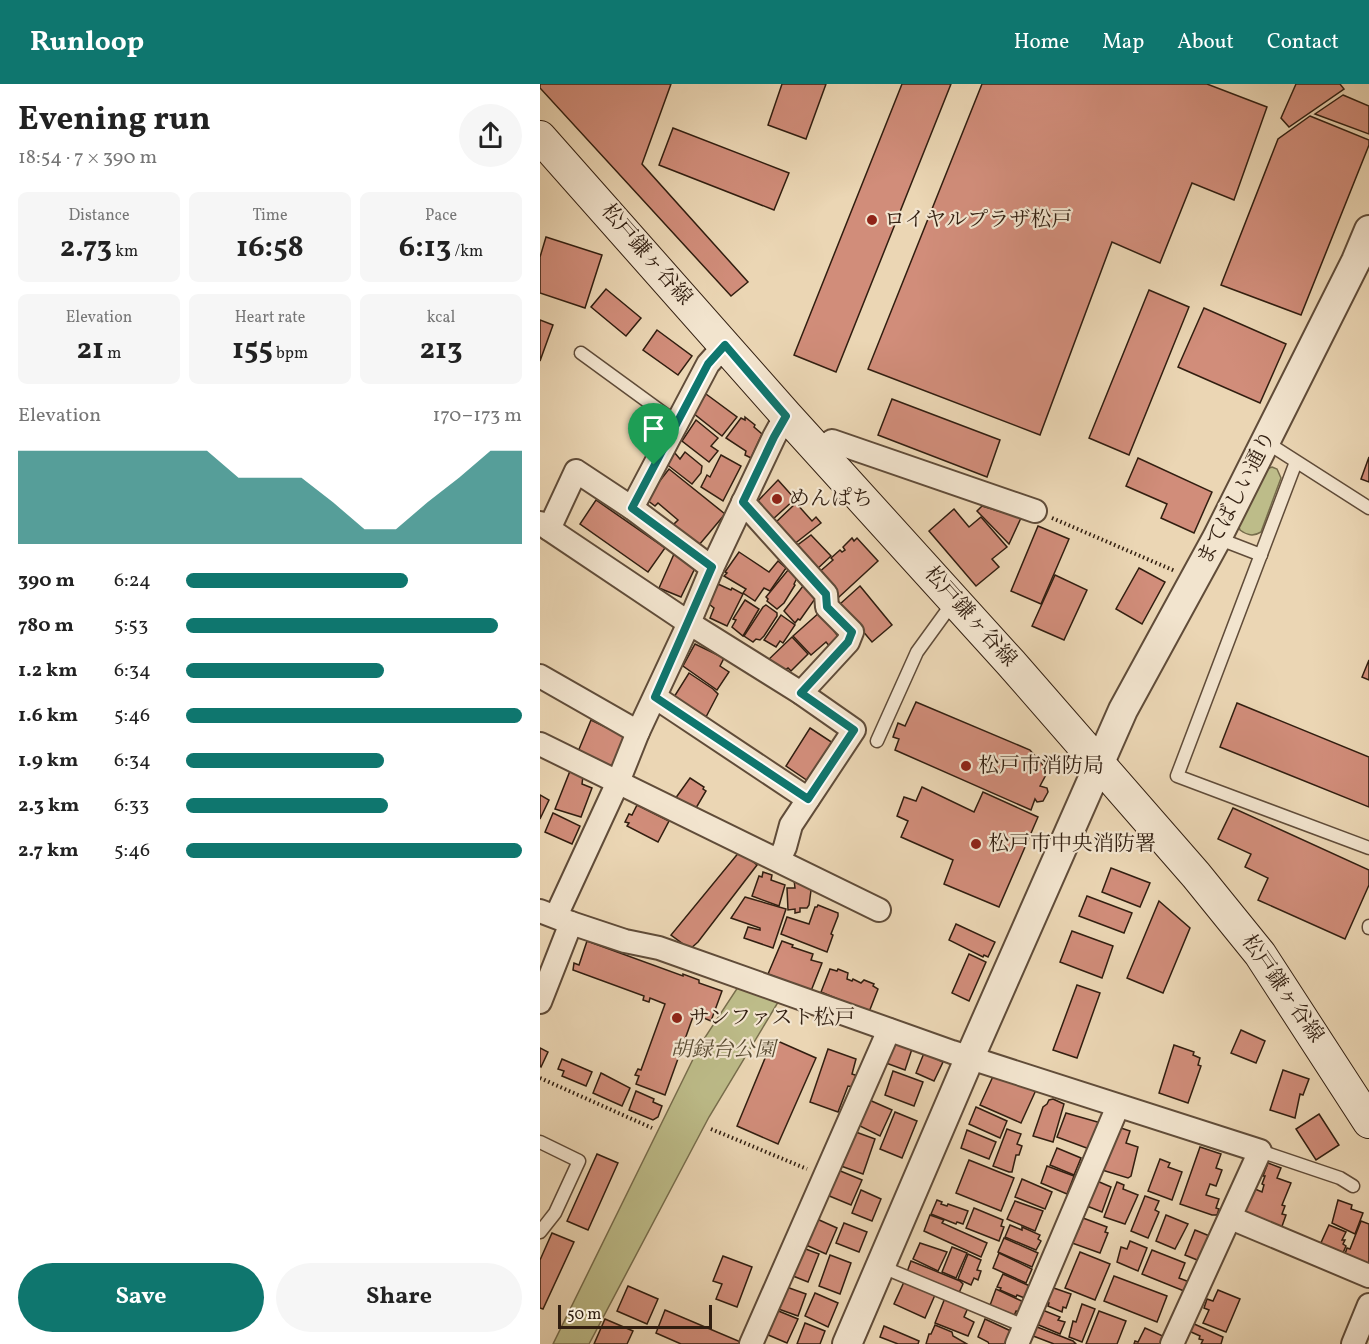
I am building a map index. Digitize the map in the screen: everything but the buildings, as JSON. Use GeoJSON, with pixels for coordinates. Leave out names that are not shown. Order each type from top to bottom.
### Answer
{"type":"FeatureCollection","features":[{"type":"Feature","properties":{"kind":"main road","name":"松戸鎌ヶ谷線"},"geometry":{"type":"LineString","coordinates":[[540,136],[786,416],[954,600],[1196,876],[1260,954],[1369,1122]]}},
{"type":"Feature","properties":{"kind":"street","name":"まてばしい通り"},"geometry":{"type":"LineString","coordinates":[[848,1344],[970,1057],[1123,710],[1217,538],[1351,271],[1369,230]]}},
{"type":"Feature","properties":{"kind":"street"},"geometry":{"type":"LineString","coordinates":[[632,508],[708,364],[725,345]]}},
{"type":"Feature","properties":{"kind":"street"},"geometry":{"type":"LineString","coordinates":[[540,1002],[556,917],[712,567],[786,416]]}},
{"type":"Feature","properties":{"kind":"street"},"geometry":{"type":"LineString","coordinates":[[819,452],[832,441],[1035,511]]}},
{"type":"Feature","properties":{"kind":"street"},"geometry":{"type":"LineString","coordinates":[[712,567],[632,508],[576,471],[545,526],[854,730],[791,825],[779,860]]}},
{"type":"Feature","properties":{"kind":"street"},"geometry":{"type":"LineString","coordinates":[[743,502],[826,594],[827,607],[852,632],[848,642],[801,693]]}},
{"type":"Feature","properties":{"kind":"street"},"geometry":{"type":"LineString","coordinates":[[540,676],[638,732]]}},
{"type":"Feature","properties":{"kind":"street"},"geometry":{"type":"LineString","coordinates":[[655,697],[808,799]]}},
{"type":"Feature","properties":{"kind":"street"},"geometry":{"type":"LineString","coordinates":[[540,744],[879,910]]}},
{"type":"Feature","properties":{"kind":"street"},"geometry":{"type":"LineString","coordinates":[[556,917],[625,941],[660,948],[889,1030],[1260,1151],[1172,1344]]}},
{"type":"Feature","properties":{"kind":"street"},"geometry":{"type":"LineString","coordinates":[[751,1344],[889,1030]]}},
{"type":"Feature","properties":{"kind":"street"},"geometry":{"type":"LineString","coordinates":[[1021,1335],[1118,1106]]}},
{"type":"Feature","properties":{"kind":"street"},"geometry":{"type":"LineString","coordinates":[[1231,1218],[1369,1276]]}},
{"type":"Feature","properties":{"kind":"street"},"geometry":{"type":"LineString","coordinates":[[1353,1344],[1369,1305]]}},
{"type":"Feature","properties":{"kind":"lane"},"geometry":{"type":"LineString","coordinates":[[581,353],[677,423]]}},
{"type":"Feature","properties":{"kind":"lane"},"geometry":{"type":"LineString","coordinates":[[1266,442],[1369,508]]}},
{"type":"Feature","properties":{"kind":"lane"},"geometry":{"type":"LineString","coordinates":[[1296,462],[1177,776],[1369,848]]}},
{"type":"Feature","properties":{"kind":"lane"},"geometry":{"type":"LineString","coordinates":[[1217,538],[1261,555]]}},
{"type":"Feature","properties":{"kind":"lane"},"geometry":{"type":"LineString","coordinates":[[877,741],[917,652],[954,600]]}},
{"type":"Feature","properties":{"kind":"lane"},"geometry":{"type":"LineString","coordinates":[[540,1142],[579,1161],[555,1213],[540,1233]]}},
{"type":"Feature","properties":{"kind":"lane"},"geometry":{"type":"LineString","coordinates":[[1260,1151],[1340,1178],[1353,1186]]}},
{"type":"Feature","properties":{"kind":"lane"},"geometry":{"type":"LineString","coordinates":[[880,1266],[1021,1335]]}},
{"type":"Feature","properties":{"kind":"path"},"geometry":{"type":"LineString","coordinates":[[1035,511],[1176,572]]}},
{"type":"Feature","properties":{"kind":"path"},"geometry":{"type":"LineString","coordinates":[[540,1078],[652,1128]]}},
{"type":"Feature","properties":{"kind":"path"},"geometry":{"type":"LineString","coordinates":[[711,1129],[823,1176]]}},
{"type":"Feature","properties":{"kind":"green space"},"geometry":{"type":"Polygon","coordinates":[[[1272,467],[1277,469],[1281,478],[1261,532],[1248,534],[1240,530],[1238,524],[1265,470],[1272,467]]]}},
{"type":"Feature","properties":{"kind":"green space","name":"胡録台公園"},"geometry":{"type":"Polygon","coordinates":[[[738,987],[780,999],[709,1117],[589,1344],[553,1344],[700,1045],[738,987]]]}},
{"type":"Feature","properties":{"kind":"place","name":"ロイヤルプラザ松戸"},"geometry":{"type":"Point","coordinates":[872,220]}},
{"type":"Feature","properties":{"kind":"place","name":"めんぱち"},"geometry":{"type":"Point","coordinates":[777,499]}},
{"type":"Feature","properties":{"kind":"place","name":"松戸市消防局"},"geometry":{"type":"Point","coordinates":[966,766]}},
{"type":"Feature","properties":{"kind":"place","name":"松戸市中央消防署"},"geometry":{"type":"Point","coordinates":[976,844]}},
{"type":"Feature","properties":{"kind":"place","name":"サンファスト松戸"},"geometry":{"type":"Point","coordinates":[677,1018]}},
{"type":"Feature","properties":{"kind":"route"},"geometry":{"type":"LineString","coordinates":[[725,345],[786,416],[743,502],[826,594],[827,607],[852,632],[848,642],[801,693],[854,730],[808,799],[655,697],[712,567],[632,508],[654,465],[708,364],[725,345]]}}]}
